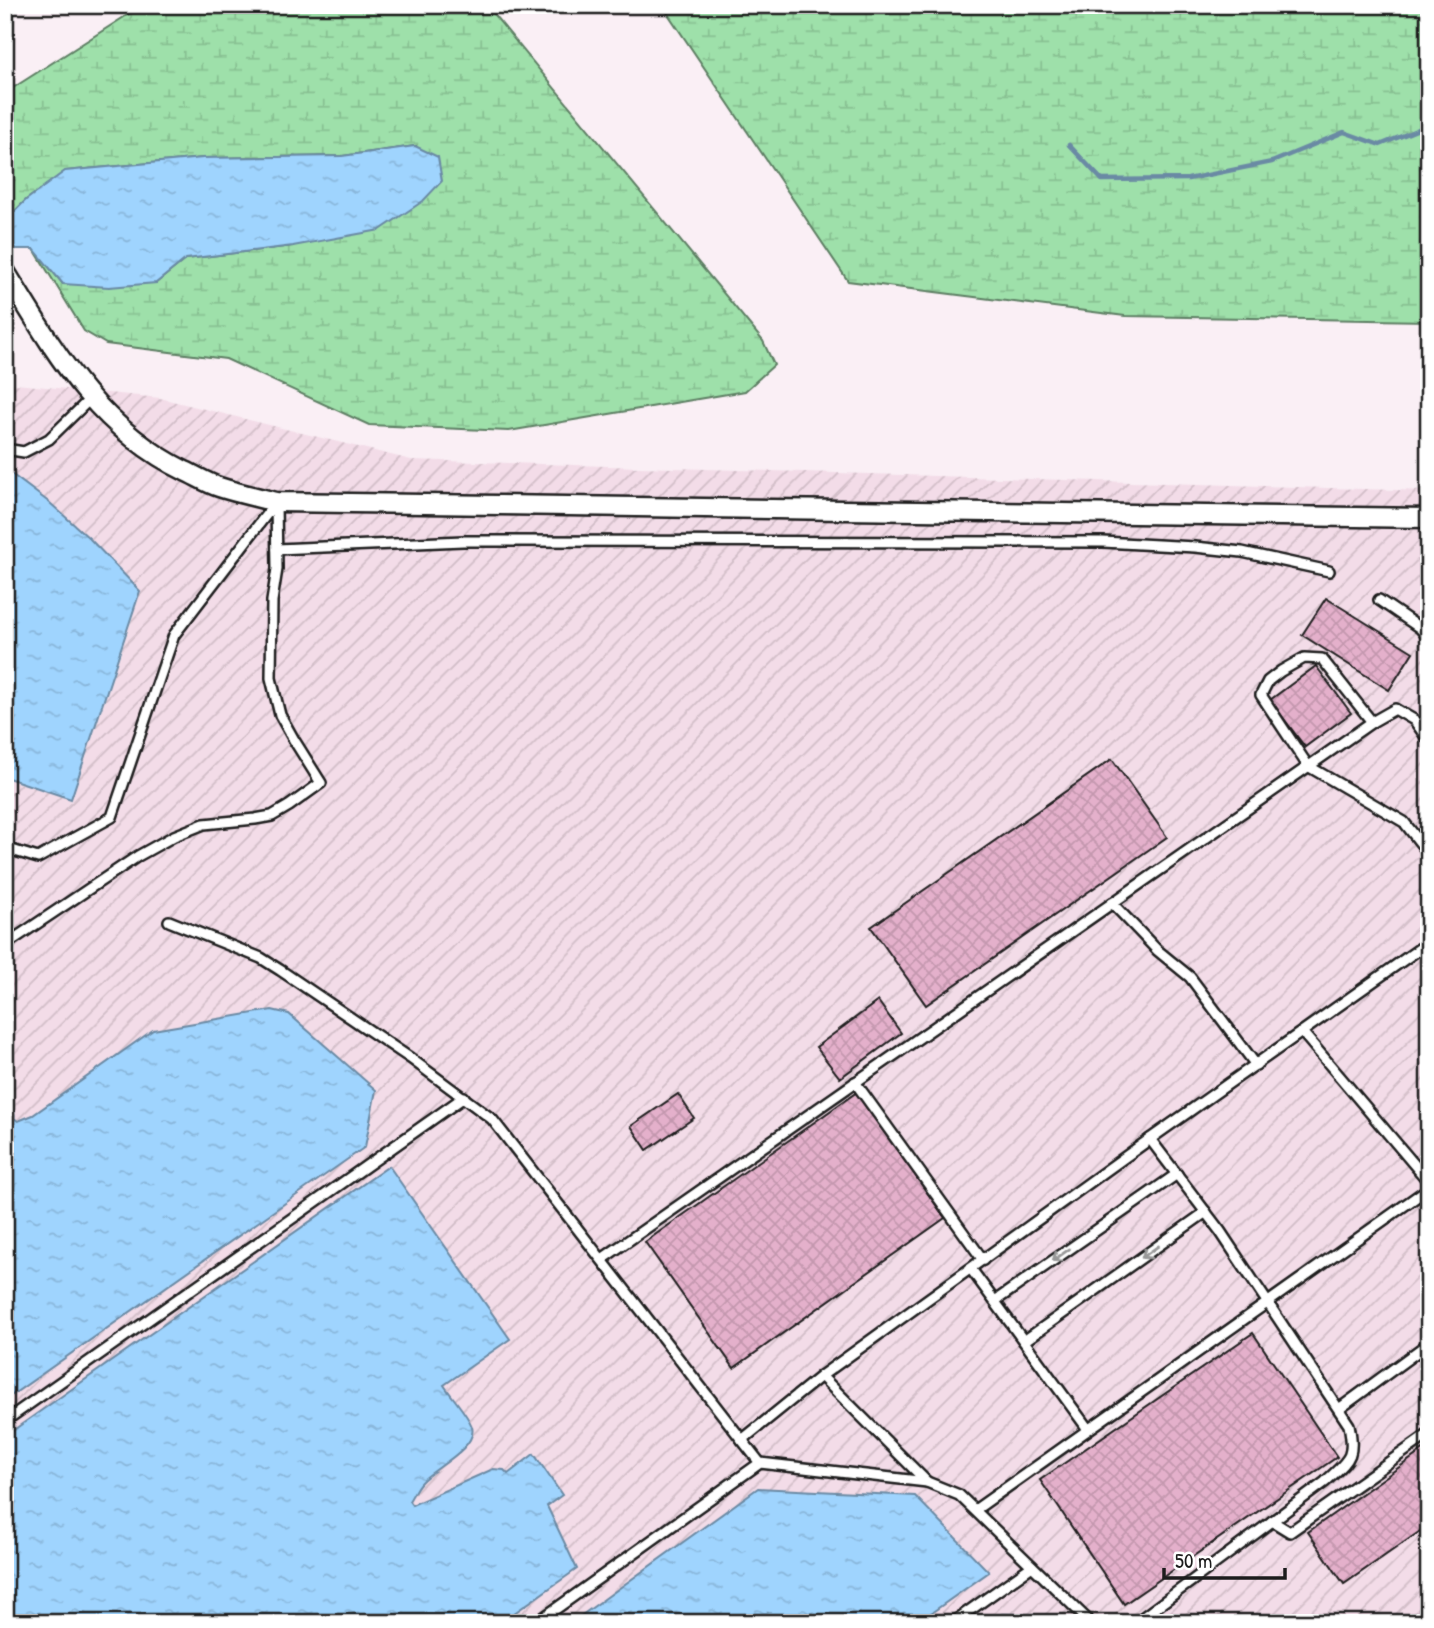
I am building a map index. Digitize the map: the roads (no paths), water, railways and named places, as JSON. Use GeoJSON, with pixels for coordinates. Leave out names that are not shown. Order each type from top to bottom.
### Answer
{"type":"FeatureCollection","features":[{"type":"Feature","properties":{"kind":"street"},"geometry":{"type":"LineString","coordinates":[[5,271],[62,360],[108,417],[133,439],[163,460],[218,487],[276,502],[1429,519]]}},
{"type":"Feature","properties":{"kind":"lane"},"geometry":{"type":"LineString","coordinates":[[5,449],[24,452],[49,439],[91,398]]}},
{"type":"Feature","properties":{"kind":"lane"},"geometry":{"type":"LineString","coordinates":[[5,945],[138,856],[174,836],[204,824],[272,816],[321,783],[280,715],[271,678],[272,601],[277,569],[276,502]]}},
{"type":"Feature","properties":{"kind":"lane"},"geometry":{"type":"LineString","coordinates":[[5,848],[38,858],[112,817],[174,635],[276,502]]}},
{"type":"Feature","properties":{"kind":"lane"},"geometry":{"type":"LineString","coordinates":[[277,549],[463,541],[1103,542],[1242,552],[1329,571]]}},
{"type":"Feature","properties":{"kind":"lane"},"geometry":{"type":"LineString","coordinates":[[1379,600],[1420,628],[1429,638]]}},
{"type":"Feature","properties":{"kind":"lane"},"geometry":{"type":"LineString","coordinates":[[1372,722],[1322,659],[1304,658],[1281,671],[1268,681],[1261,695],[1308,766],[1404,822],[1429,854]]}},
{"type":"Feature","properties":{"kind":"lane"},"geometry":{"type":"LineString","coordinates":[[602,1259],[1372,722],[1395,709],[1414,720],[1429,741]]}},
{"type":"Feature","properties":{"kind":"lane"},"geometry":{"type":"LineString","coordinates":[[1112,903],[1157,950],[1190,976],[1256,1065]]}},
{"type":"Feature","properties":{"kind":"lane"},"geometry":{"type":"LineString","coordinates":[[169,921],[261,958],[410,1058],[492,1119],[760,1463]]}},
{"type":"Feature","properties":{"kind":"lane"},"geometry":{"type":"LineString","coordinates":[[742,1440],[821,1376],[1150,1139],[1428,944]]}},
{"type":"Feature","properties":{"kind":"lane"},"geometry":{"type":"LineString","coordinates":[[975,1510],[1429,1185],[1302,1032]]}},
{"type":"Feature","properties":{"kind":"lane"},"geometry":{"type":"LineString","coordinates":[[855,1082],[983,1260]]}},
{"type":"Feature","properties":{"kind":"lane"},"geometry":{"type":"LineString","coordinates":[[5,1421],[464,1097]]}},
{"type":"Feature","properties":{"kind":"lane"},"geometry":{"type":"LineString","coordinates":[[1135,1623],[1325,1482],[1349,1460],[1353,1444],[1349,1425],[1268,1301],[1206,1212],[1150,1139]]}},
{"type":"Feature","properties":{"kind":"lane"},"geometry":{"type":"LineString","coordinates":[[995,1301],[1177,1174]]}},
{"type":"Feature","properties":{"kind":"lane"},"geometry":{"type":"LineString","coordinates":[[1024,1341],[1206,1212]]}},
{"type":"Feature","properties":{"kind":"lane"},"geometry":{"type":"LineString","coordinates":[[971,1269],[1088,1429]]}},
{"type":"Feature","properties":{"kind":"lane"},"geometry":{"type":"LineString","coordinates":[[1339,1409],[1429,1343]]}},
{"type":"Feature","properties":{"kind":"lane"},"geometry":{"type":"LineString","coordinates":[[821,1376],[927,1482]]}},
{"type":"Feature","properties":{"kind":"lane"},"geometry":{"type":"LineString","coordinates":[[1272,1521],[1290,1532],[1429,1434]]}},
{"type":"Feature","properties":{"kind":"lane"},"geometry":{"type":"LineString","coordinates":[[536,1623],[760,1463],[927,1482],[959,1495],[1091,1623]]}},
{"type":"Feature","properties":{"kind":"lane"},"geometry":{"type":"LineString","coordinates":[[952,1623],[1032,1566]]}},
{"type":"Feature","properties":{"kind":"water"},"geometry":{"type":"Polygon","coordinates":[[[415,146],[438,157],[442,181],[423,201],[380,230],[293,246],[186,259],[156,283],[109,287],[63,284],[34,249],[5,249],[5,221],[26,200],[65,171],[203,158],[342,156],[415,146]]]}},
{"type":"Feature","properties":{"kind":"water"},"geometry":{"type":"Polygon","coordinates":[[[5,472],[50,503],[89,538],[140,591],[71,799],[5,777],[5,472]]]}},
{"type":"Feature","properties":{"kind":"water"},"geometry":{"type":"Polygon","coordinates":[[[272,1010],[289,1014],[376,1090],[365,1147],[5,1400],[5,1099],[18,1121],[33,1115],[153,1030],[272,1010]]]}},
{"type":"Feature","properties":{"kind":"water"},"geometry":{"type":"Polygon","coordinates":[[[389,1166],[510,1339],[444,1385],[467,1417],[472,1427],[472,1435],[453,1458],[421,1482],[409,1501],[412,1505],[493,1469],[504,1470],[508,1474],[534,1454],[562,1495],[547,1506],[577,1569],[500,1623],[5,1623],[5,1436],[389,1166]]]}},
{"type":"Feature","properties":{"kind":"water"},"geometry":{"type":"Polygon","coordinates":[[[758,1488],[915,1496],[989,1572],[917,1623],[571,1623],[758,1488]]]}},
{"type":"Feature","properties":{"kind":"water"},"geometry":{"type":"Polygon","coordinates":[[[1002,1614],[1034,1615],[1042,1623],[989,1623],[1002,1614]]]}},
{"type":"Feature","properties":{"kind":"waterway"},"geometry":{"type":"LineString","coordinates":[[1069,145],[1102,180],[1188,179],[1272,162],[1344,132],[1380,145],[1426,126],[1429,121]]}}]}
